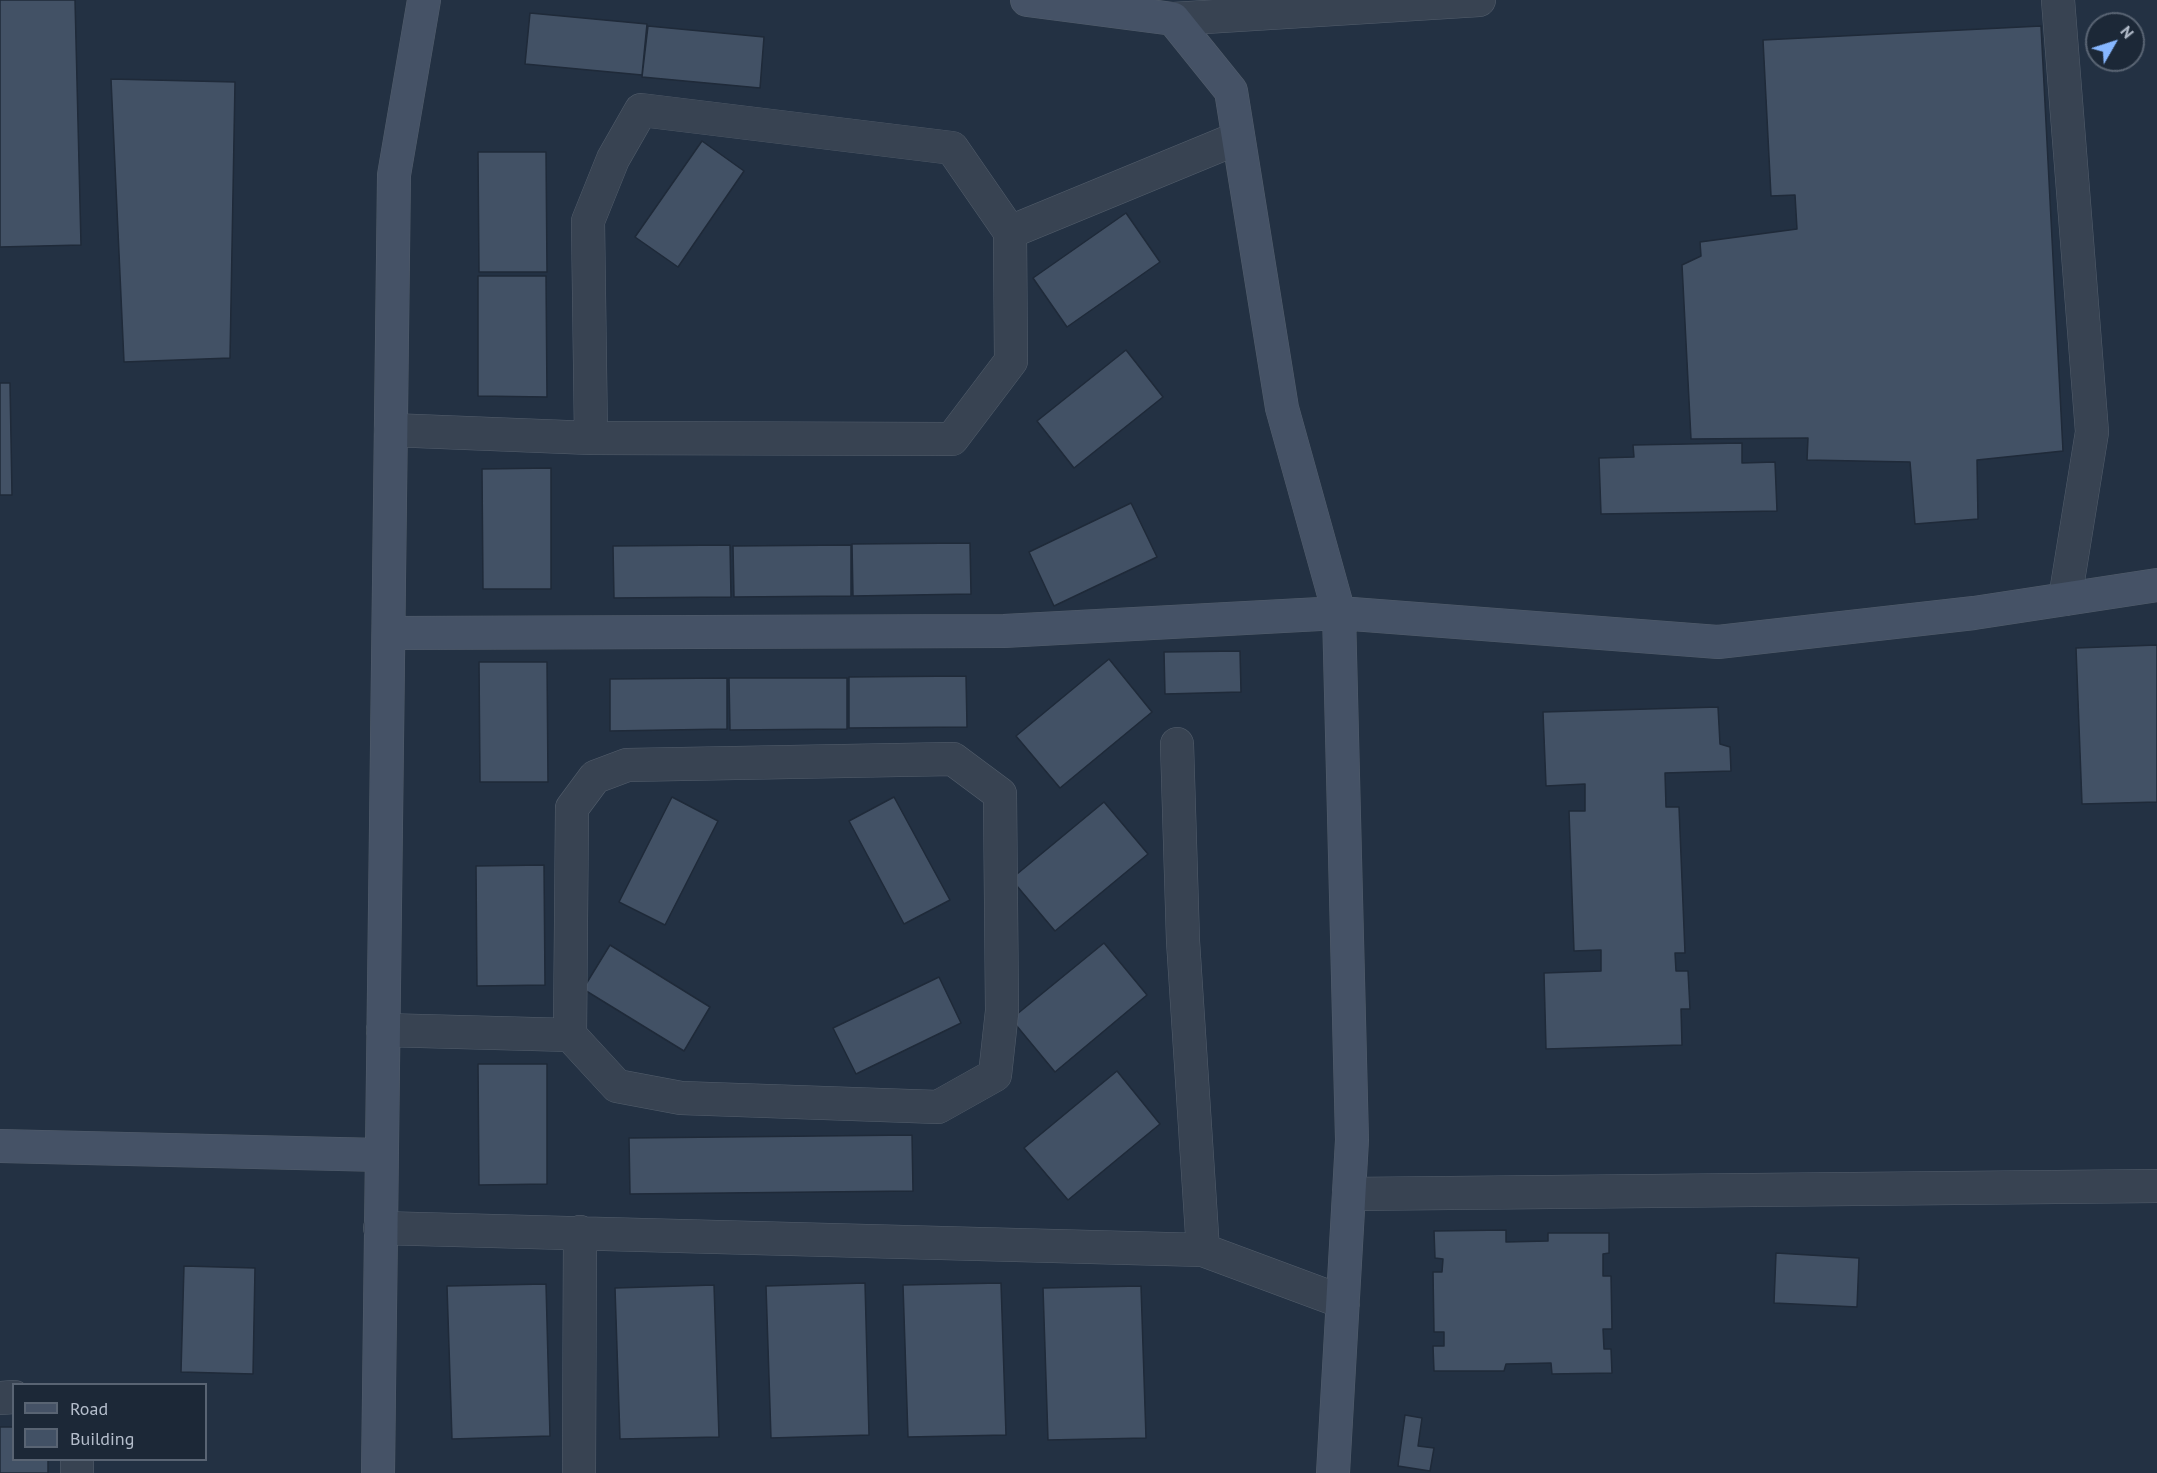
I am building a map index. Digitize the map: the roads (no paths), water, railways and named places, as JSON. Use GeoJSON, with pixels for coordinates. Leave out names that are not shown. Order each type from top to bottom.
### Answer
{"type":"FeatureCollection","features":[{"type":"Feature","properties":{"kind":"street"},"geometry":{"type":"LineString","coordinates":[[378,1473],[394,175],[424,0]]}},
{"type":"Feature","properties":{"kind":"street"},"geometry":{"type":"LineString","coordinates":[[1027,0],[1173,19],[1236,8],[1479,0]]}},
{"type":"Feature","properties":{"kind":"street"},"geometry":{"type":"LineString","coordinates":[[2058,0],[2092,432],[2065,599]]}},
{"type":"Feature","properties":{"kind":"street"},"geometry":{"type":"LineString","coordinates":[[1173,19],[1231,91],[1282,408],[1339,613],[1352,1140],[1333,1473]]}},
{"type":"Feature","properties":{"kind":"street"},"geometry":{"type":"LineString","coordinates":[[391,430],[591,438],[952,439],[1011,361],[1010,232],[952,148],[640,110],[613,159],[588,221],[591,438]]}},
{"type":"Feature","properties":{"kind":"street"},"geometry":{"type":"LineString","coordinates":[[1010,232],[1238,138]]}},
{"type":"Feature","properties":{"kind":"street"},"geometry":{"type":"LineString","coordinates":[[388,633],[1004,632],[1339,613],[1718,642],[1974,613],[2157,585]]}},
{"type":"Feature","properties":{"kind":"street"},"geometry":{"type":"LineString","coordinates":[[1177,744],[1183,941],[1203,1250]]}},
{"type":"Feature","properties":{"kind":"street"},"geometry":{"type":"LineString","coordinates":[[383,1030],[570,1035],[617,1086],[681,1098],[938,1107],[995,1075],[1002,1011],[1000,794],[953,759],[627,765],[595,777],[572,808],[570,1035]]}},
{"type":"Feature","properties":{"kind":"street"},"geometry":{"type":"LineString","coordinates":[[0,1146],[381,1155]]}},
{"type":"Feature","properties":{"kind":"street"},"geometry":{"type":"LineString","coordinates":[[1349,1194],[2157,1186]]}},
{"type":"Feature","properties":{"kind":"street"},"geometry":{"type":"LineString","coordinates":[[380,1228],[1203,1250],[1342,1302]]}},
{"type":"Feature","properties":{"kind":"street"},"geometry":{"type":"LineString","coordinates":[[579,1473],[580,1232]]}}]}
